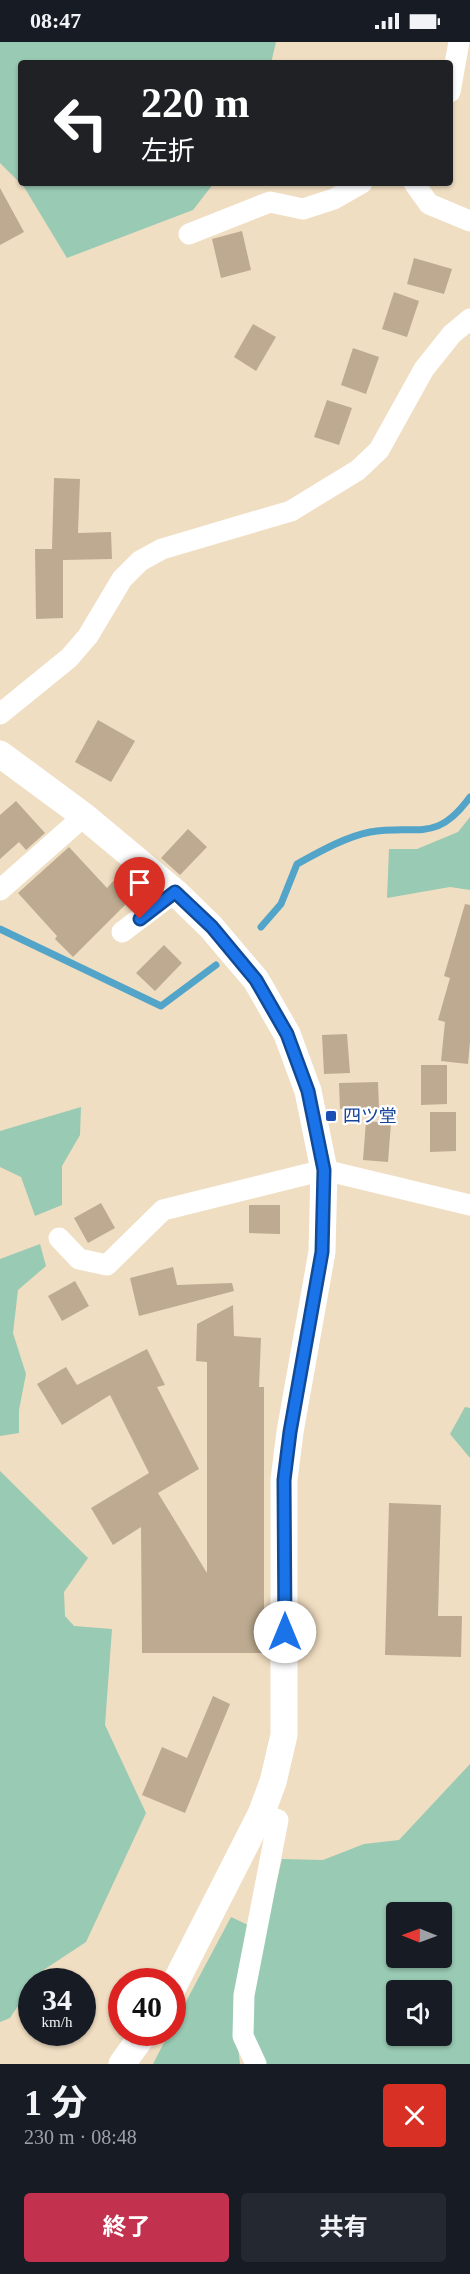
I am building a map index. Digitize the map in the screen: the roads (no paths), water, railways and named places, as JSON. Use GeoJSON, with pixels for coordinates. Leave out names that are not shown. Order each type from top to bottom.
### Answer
{"type":"FeatureCollection","features":[{"type":"Feature","properties":{"kind":"street"},"geometry":{"type":"LineString","coordinates":[[453,75],[459,42]]}},
{"type":"Feature","properties":{"kind":"street"},"geometry":{"type":"LineString","coordinates":[[189,234],[270,202],[303,209],[334,199],[358,186]]}},
{"type":"Feature","properties":{"kind":"street"},"geometry":{"type":"LineString","coordinates":[[416,186],[429,204],[470,221]]}},
{"type":"Feature","properties":{"kind":"street"},"geometry":{"type":"LineString","coordinates":[[0,714],[69,658],[88,636],[122,579],[140,561],[162,549],[291,511],[358,470],[379,450],[424,369],[452,334],[470,319]]}},
{"type":"Feature","properties":{"kind":"street"},"geometry":{"type":"LineString","coordinates":[[0,754],[84,816],[175,892],[212,927],[256,980],[287,1034],[308,1091],[324,1170],[322,1252],[290,1432],[284,1480],[284,1735],[273,1782],[261,1814],[183,1968]]}},
{"type":"Feature","properties":{"kind":"street"},"geometry":{"type":"LineString","coordinates":[[0,890],[84,816]]}},
{"type":"Feature","properties":{"kind":"street"},"geometry":{"type":"LineString","coordinates":[[123,932],[175,892]]}},
{"type":"Feature","properties":{"kind":"street"},"geometry":{"type":"LineString","coordinates":[[59,1238],[79,1258],[107,1264],[163,1210],[324,1170],[470,1205]]}},
{"type":"Feature","properties":{"kind":"street"},"geometry":{"type":"LineString","coordinates":[[256,2064],[243,2036],[244,1995],[278,1820],[261,1814]]}},
{"type":"Feature","properties":{"kind":"street"},"geometry":{"type":"LineString","coordinates":[[122,2064],[136,2046]]}},
{"type":"Feature","properties":{"kind":"waterway"},"geometry":{"type":"LineString","coordinates":[[261,927],[281,904],[297,864],[332,845],[361,834],[436,827],[458,812],[470,797]]}},
{"type":"Feature","properties":{"kind":"waterway"},"geometry":{"type":"LineString","coordinates":[[0,929],[161,1006],[216,965]]}},
{"type":"Feature","properties":{"kind":"place","name":"四ツ堂"},"geometry":{"type":"Point","coordinates":[331,1116]}}]}
